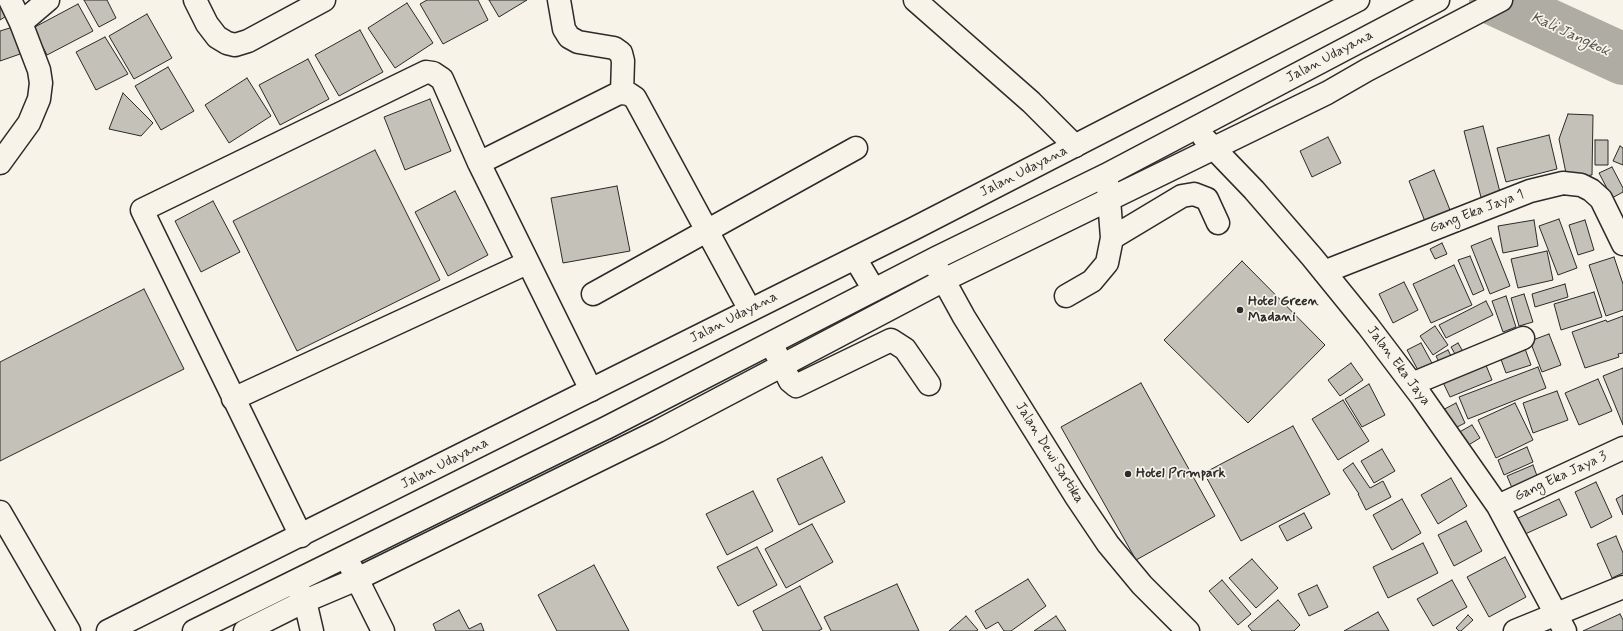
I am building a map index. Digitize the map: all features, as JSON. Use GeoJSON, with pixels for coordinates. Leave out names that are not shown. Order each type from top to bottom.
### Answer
{"type":"FeatureCollection","features":[{"type":"Feature","properties":{"kind":"street"},"geometry":{"type":"LineString","coordinates":[[0,163],[29,123],[39,99],[41,83],[39,70],[21,23],[10,0]]}},
{"type":"Feature","properties":{"kind":"street"},"geometry":{"type":"LineString","coordinates":[[21,23],[48,0]]}},
{"type":"Feature","properties":{"kind":"street"},"geometry":{"type":"LineString","coordinates":[[195,0],[207,24],[217,37],[227,43],[241,44],[324,0]]}},
{"type":"Feature","properties":{"kind":"street"},"geometry":{"type":"LineString","coordinates":[[559,0],[564,29],[569,37],[578,42],[614,48],[621,53],[623,61],[622,92]]}},
{"type":"Feature","properties":{"kind":"street"},"geometry":{"type":"LineString","coordinates":[[915,0],[1031,102],[1075,146]]}},
{"type":"Feature","properties":{"kind":"street","name":"Jalan Udayana"},"geometry":{"type":"LineString","coordinates":[[108,631],[301,536],[855,258],[1358,0]]}},
{"type":"Feature","properties":{"kind":"street","name":"Jalan Udayana"},"geometry":{"type":"LineString","coordinates":[[194,631],[294,580],[346,557],[606,428],[932,260],[1106,175],[1438,0]]}},
{"type":"Feature","properties":{"kind":"street"},"geometry":{"type":"LineString","coordinates":[[245,631],[305,601],[357,579],[658,431],[944,281],[1327,93],[1367,70],[1501,0]]}},
{"type":"Feature","properties":{"kind":"street"},"geometry":{"type":"LineString","coordinates":[[301,536],[142,210],[426,72],[433,73],[442,79],[479,163],[527,263],[591,390]]}},
{"type":"Feature","properties":{"kind":"street"},"geometry":{"type":"LineString","coordinates":[[479,163],[622,92]]}},
{"type":"Feature","properties":{"kind":"street"},"geometry":{"type":"LineString","coordinates":[[622,92],[635,98],[750,310]]}},
{"type":"Feature","properties":{"kind":"street","name":"Jalan Eka Jaya"},"geometry":{"type":"LineString","coordinates":[[1195,128],[1254,190],[1324,272],[1368,326],[1412,384],[1498,506],[1561,622]]}},
{"type":"Feature","properties":{"kind":"street"},"geometry":{"type":"LineString","coordinates":[[592,294],[856,148]]}},
{"type":"Feature","properties":{"kind":"street"},"geometry":{"type":"LineString","coordinates":[[1066,296],[1092,280],[1107,263],[1112,238],[1106,175]]}},
{"type":"Feature","properties":{"kind":"street","name":"Gang Eka Jaya 1"},"geometry":{"type":"LineString","coordinates":[[1324,272],[1530,191],[1563,183],[1581,185],[1595,193],[1607,208],[1620,235]]}},
{"type":"Feature","properties":{"kind":"street"},"geometry":{"type":"LineString","coordinates":[[1112,238],[1182,196],[1194,194],[1207,199],[1218,223]]}},
{"type":"Feature","properties":{"kind":"street"},"geometry":{"type":"LineString","coordinates":[[855,258],[874,290]]}},
{"type":"Feature","properties":{"kind":"street","name":"Jalan Dewi Sartika"},"geometry":{"type":"LineString","coordinates":[[932,260],[964,317],[1108,544],[1142,585],[1188,631]]}},
{"type":"Feature","properties":{"kind":"street"},"geometry":{"type":"LineString","coordinates":[[233,399],[527,263]]}},
{"type":"Feature","properties":{"kind":"street"},"geometry":{"type":"LineString","coordinates":[[1412,384],[1523,338]]}},
{"type":"Feature","properties":{"kind":"street"},"geometry":{"type":"LineString","coordinates":[[770,343],[790,381],[796,386],[891,340],[905,349],[928,384]]}},
{"type":"Feature","properties":{"kind":"street","name":"Gang Eka Jaya 3"},"geometry":{"type":"LineString","coordinates":[[1498,506],[1623,448]]}},
{"type":"Feature","properties":{"kind":"street"},"geometry":{"type":"LineString","coordinates":[[0,512],[69,631]]}},
{"type":"Feature","properties":{"kind":"street"},"geometry":{"type":"LineString","coordinates":[[346,557],[383,631]]}},
{"type":"Feature","properties":{"kind":"street"},"geometry":{"type":"LineString","coordinates":[[294,580],[305,601],[312,631]]}},
{"type":"Feature","properties":{"kind":"street"},"geometry":{"type":"LineString","coordinates":[[1515,631],[1561,622],[1623,587]]}},
{"type":"Feature","properties":{"kind":"building"},"geometry":{"type":"Polygon","coordinates":[[[84,0],[107,0],[116,18],[99,27],[84,0]]]}},
{"type":"Feature","properties":{"kind":"building"},"geometry":{"type":"Polygon","coordinates":[[[427,0],[478,0],[488,20],[443,44],[420,4],[427,0]]]}},
{"type":"Feature","properties":{"kind":"building"},"geometry":{"type":"Polygon","coordinates":[[[489,0],[527,0],[499,17],[489,0]]]}},
{"type":"Feature","properties":{"kind":"building"},"geometry":{"type":"Polygon","coordinates":[[[0,2],[8,15],[0,20],[0,2]]]}},
{"type":"Feature","properties":{"kind":"building"},"geometry":{"type":"Polygon","coordinates":[[[407,3],[433,43],[395,68],[368,28],[407,3]]]}},
{"type":"Feature","properties":{"kind":"building"},"geometry":{"type":"Polygon","coordinates":[[[78,4],[93,31],[47,55],[33,28],[78,4]]]}},
{"type":"Feature","properties":{"kind":"building"},"geometry":{"type":"Polygon","coordinates":[[[147,14],[172,58],[134,79],[109,36],[147,14]]]}},
{"type":"Feature","properties":{"kind":"building"},"geometry":{"type":"Polygon","coordinates":[[[13,27],[23,53],[0,61],[0,31],[13,27]]]}},
{"type":"Feature","properties":{"kind":"building"},"geometry":{"type":"Polygon","coordinates":[[[360,30],[383,72],[339,96],[315,55],[360,30]]]}},
{"type":"Feature","properties":{"kind":"building"},"geometry":{"type":"Polygon","coordinates":[[[105,37],[128,74],[96,90],[76,52],[105,37]]]}},
{"type":"Feature","properties":{"kind":"building"},"geometry":{"type":"Polygon","coordinates":[[[308,59],[329,99],[280,125],[259,85],[308,59]]]}},
{"type":"Feature","properties":{"kind":"building"},"geometry":{"type":"Polygon","coordinates":[[[168,67],[194,111],[161,130],[135,86],[168,67]]]}},
{"type":"Feature","properties":{"kind":"building"},"geometry":{"type":"Polygon","coordinates":[[[247,78],[271,116],[229,143],[205,105],[247,78]]]}},
{"type":"Feature","properties":{"kind":"building"},"geometry":{"type":"Polygon","coordinates":[[[123,93],[153,123],[141,136],[109,129],[123,93]]]}},
{"type":"Feature","properties":{"kind":"building"},"geometry":{"type":"Polygon","coordinates":[[[430,99],[451,151],[405,170],[384,117],[430,99]]]}},
{"type":"Feature","properties":{"kind":"building"},"geometry":{"type":"Polygon","coordinates":[[[1568,114],[1593,115],[1592,175],[1567,178],[1559,139],[1568,114]]]}},
{"type":"Feature","properties":{"kind":"building"},"geometry":{"type":"Polygon","coordinates":[[[1483,126],[1502,200],[1483,205],[1464,131],[1483,126]]]}},
{"type":"Feature","properties":{"kind":"building"},"geometry":{"type":"Polygon","coordinates":[[[1549,135],[1557,169],[1506,182],[1497,148],[1549,135]]]}},
{"type":"Feature","properties":{"kind":"building"},"geometry":{"type":"Polygon","coordinates":[[[1328,137],[1341,163],[1312,177],[1300,151],[1328,137]]]}},
{"type":"Feature","properties":{"kind":"building"},"geometry":{"type":"Polygon","coordinates":[[[1595,140],[1608,140],[1608,165],[1595,165],[1595,140]]]}},
{"type":"Feature","properties":{"kind":"building"},"geometry":{"type":"Polygon","coordinates":[[[1620,146],[1623,148],[1623,165],[1613,161],[1620,146]]]}},
{"type":"Feature","properties":{"kind":"building"},"geometry":{"type":"Polygon","coordinates":[[[375,150],[440,280],[297,351],[233,221],[375,150]]]}},
{"type":"Feature","properties":{"kind":"building"},"geometry":{"type":"Polygon","coordinates":[[[1612,167],[1623,188],[1623,192],[1612,198],[1599,173],[1612,167]]]}},
{"type":"Feature","properties":{"kind":"building"},"geometry":{"type":"Polygon","coordinates":[[[1434,170],[1454,220],[1428,229],[1409,181],[1434,170]]]}},
{"type":"Feature","properties":{"kind":"building"},"geometry":{"type":"Polygon","coordinates":[[[617,186],[630,251],[563,263],[551,198],[617,186]]]}},
{"type":"Feature","properties":{"kind":"building"},"geometry":{"type":"Polygon","coordinates":[[[455,191],[488,255],[448,276],[415,212],[455,191]]]}},
{"type":"Feature","properties":{"kind":"building"},"geometry":{"type":"Polygon","coordinates":[[[213,201],[240,252],[201,272],[175,221],[213,201]]]}},
{"type":"Feature","properties":{"kind":"building"},"geometry":{"type":"Polygon","coordinates":[[[1559,219],[1577,268],[1558,275],[1539,226],[1559,219]]]}},
{"type":"Feature","properties":{"kind":"building"},"geometry":{"type":"Polygon","coordinates":[[[1534,220],[1538,246],[1503,253],[1498,226],[1534,220]]]}},
{"type":"Feature","properties":{"kind":"building"},"geometry":{"type":"Polygon","coordinates":[[[1585,220],[1594,250],[1578,255],[1569,225],[1585,220]]]}},
{"type":"Feature","properties":{"kind":"building"},"geometry":{"type":"Polygon","coordinates":[[[1491,238],[1510,286],[1490,294],[1471,246],[1491,238]]]}},
{"type":"Feature","properties":{"kind":"building"},"geometry":{"type":"Polygon","coordinates":[[[1442,243],[1447,254],[1435,259],[1430,249],[1442,243]]]}},
{"type":"Feature","properties":{"kind":"building"},"geometry":{"type":"Polygon","coordinates":[[[1547,251],[1553,280],[1518,288],[1511,259],[1547,251]]]}},
{"type":"Feature","properties":{"kind":"building"},"geometry":{"type":"Polygon","coordinates":[[[1470,256],[1484,290],[1473,295],[1458,260],[1470,256]]]}},
{"type":"Feature","properties":{"kind":"building"},"geometry":{"type":"Polygon","coordinates":[[[1614,257],[1623,284],[1623,310],[1606,316],[1589,265],[1614,257]]]}},
{"type":"Feature","properties":{"kind":"building"},"geometry":{"type":"Polygon","coordinates":[[[1242,261],[1325,345],[1248,423],[1164,340],[1242,261]]]}},
{"type":"Feature","properties":{"kind":"building"},"geometry":{"type":"Polygon","coordinates":[[[1454,265],[1472,305],[1431,323],[1413,284],[1454,265]]]}},
{"type":"Feature","properties":{"kind":"building"},"geometry":{"type":"Polygon","coordinates":[[[1404,282],[1418,310],[1393,323],[1379,294],[1404,282]]]}},
{"type":"Feature","properties":{"kind":"building"},"geometry":{"type":"Polygon","coordinates":[[[1565,284],[1568,297],[1535,307],[1532,294],[1565,284]]]}},
{"type":"Feature","properties":{"kind":"building"},"geometry":{"type":"Polygon","coordinates":[[[144,289],[184,369],[0,461],[0,362],[144,289]]]}},
{"type":"Feature","properties":{"kind":"building"},"geometry":{"type":"Polygon","coordinates":[[[1594,292],[1602,317],[1561,330],[1554,304],[1594,292]]]}},
{"type":"Feature","properties":{"kind":"building"},"geometry":{"type":"Polygon","coordinates":[[[1524,294],[1533,322],[1519,326],[1511,298],[1524,294]]]}},
{"type":"Feature","properties":{"kind":"building"},"geometry":{"type":"Polygon","coordinates":[[[1506,296],[1516,327],[1503,332],[1492,301],[1506,296]]]}},
{"type":"Feature","properties":{"kind":"building"},"geometry":{"type":"Polygon","coordinates":[[[1486,301],[1493,315],[1446,338],[1439,325],[1486,301]]]}},
{"type":"Feature","properties":{"kind":"building"},"geometry":{"type":"Polygon","coordinates":[[[1623,316],[1623,353],[1618,354],[1619,357],[1585,368],[1572,332],[1606,320],[1607,322],[1623,316]]]}},
{"type":"Feature","properties":{"kind":"building"},"geometry":{"type":"Polygon","coordinates":[[[1435,326],[1448,345],[1433,355],[1420,336],[1435,326]]]}},
{"type":"Feature","properties":{"kind":"building"},"geometry":{"type":"Polygon","coordinates":[[[1549,334],[1561,365],[1542,372],[1530,341],[1549,334]]]}},
{"type":"Feature","properties":{"kind":"building"},"geometry":{"type":"Polygon","coordinates":[[[1421,343],[1433,365],[1419,372],[1407,350],[1421,343]]]}},
{"type":"Feature","properties":{"kind":"building"},"geometry":{"type":"Polygon","coordinates":[[[1458,343],[1465,355],[1458,359],[1451,347],[1458,343]]]}},
{"type":"Feature","properties":{"kind":"building"},"geometry":{"type":"Polygon","coordinates":[[[1524,346],[1531,365],[1506,373],[1499,354],[1524,346]]]}},
{"type":"Feature","properties":{"kind":"building"},"geometry":{"type":"Polygon","coordinates":[[[1448,350],[1454,362],[1442,368],[1436,356],[1448,350]]]}},
{"type":"Feature","properties":{"kind":"building"},"geometry":{"type":"Polygon","coordinates":[[[1483,358],[1492,380],[1450,397],[1440,376],[1483,358]]]}},
{"type":"Feature","properties":{"kind":"building"},"geometry":{"type":"Polygon","coordinates":[[[1351,363],[1363,380],[1340,396],[1328,380],[1351,363]]]}},
{"type":"Feature","properties":{"kind":"building"},"geometry":{"type":"Polygon","coordinates":[[[1538,367],[1546,388],[1468,419],[1459,397],[1538,367]]]}},
{"type":"Feature","properties":{"kind":"building"},"geometry":{"type":"Polygon","coordinates":[[[1623,368],[1623,425],[1603,376],[1623,368]]]}},
{"type":"Feature","properties":{"kind":"building"},"geometry":{"type":"Polygon","coordinates":[[[1598,379],[1612,411],[1579,425],[1565,393],[1598,379]]]}},
{"type":"Feature","properties":{"kind":"building"},"geometry":{"type":"Polygon","coordinates":[[[1141,383],[1215,516],[1136,560],[1061,427],[1141,383]]]}},
{"type":"Feature","properties":{"kind":"building"},"geometry":{"type":"Polygon","coordinates":[[[1369,384],[1385,415],[1362,427],[1345,399],[1369,384]]]}},
{"type":"Feature","properties":{"kind":"building"},"geometry":{"type":"Polygon","coordinates":[[[1557,391],[1568,420],[1533,433],[1523,403],[1557,391]]]}},
{"type":"Feature","properties":{"kind":"building"},"geometry":{"type":"Polygon","coordinates":[[[1343,400],[1369,441],[1338,460],[1312,419],[1343,400]]]}},
{"type":"Feature","properties":{"kind":"building"},"geometry":{"type":"Polygon","coordinates":[[[1456,403],[1465,423],[1449,431],[1437,413],[1456,403]]]}},
{"type":"Feature","properties":{"kind":"building"},"geometry":{"type":"Polygon","coordinates":[[[1515,403],[1533,440],[1496,458],[1478,420],[1515,403]]]}},
{"type":"Feature","properties":{"kind":"building"},"geometry":{"type":"Polygon","coordinates":[[[1472,425],[1480,438],[1462,449],[1454,435],[1472,425]]]}},
{"type":"Feature","properties":{"kind":"building"},"geometry":{"type":"Polygon","coordinates":[[[1293,426],[1330,494],[1241,541],[1204,473],[1293,426]]]}},
{"type":"Feature","properties":{"kind":"building"},"geometry":{"type":"Polygon","coordinates":[[[1527,447],[1533,462],[1504,475],[1498,460],[1527,447]]]}},
{"type":"Feature","properties":{"kind":"building"},"geometry":{"type":"Polygon","coordinates":[[[1382,449],[1395,471],[1374,483],[1361,461],[1382,449]]]}},
{"type":"Feature","properties":{"kind":"building"},"geometry":{"type":"Polygon","coordinates":[[[822,457],[845,502],[799,525],[777,479],[822,457]]]}},
{"type":"Feature","properties":{"kind":"building"},"geometry":{"type":"Polygon","coordinates":[[[1353,463],[1370,488],[1383,481],[1391,497],[1366,510],[1359,494],[1343,470],[1353,463]]]}},
{"type":"Feature","properties":{"kind":"building"},"geometry":{"type":"Polygon","coordinates":[[[1533,465],[1540,484],[1515,495],[1507,476],[1533,465]]]}},
{"type":"Feature","properties":{"kind":"building"},"geometry":{"type":"Polygon","coordinates":[[[1451,478],[1467,506],[1438,524],[1421,495],[1451,478]]]}},
{"type":"Feature","properties":{"kind":"building"},"geometry":{"type":"Polygon","coordinates":[[[1596,482],[1612,517],[1591,528],[1575,492],[1596,482]]]}},
{"type":"Feature","properties":{"kind":"building"},"geometry":{"type":"Polygon","coordinates":[[[753,491],[773,531],[727,555],[706,514],[753,491]]]}},
{"type":"Feature","properties":{"kind":"building"},"geometry":{"type":"Polygon","coordinates":[[[1623,495],[1623,515],[1616,499],[1623,495]]]}},
{"type":"Feature","properties":{"kind":"building"},"geometry":{"type":"Polygon","coordinates":[[[1402,499],[1421,533],[1392,550],[1373,515],[1402,499]]]}},
{"type":"Feature","properties":{"kind":"building"},"geometry":{"type":"Polygon","coordinates":[[[1559,499],[1567,515],[1523,535],[1516,519],[1559,499]]]}},
{"type":"Feature","properties":{"kind":"building"},"geometry":{"type":"Polygon","coordinates":[[[1304,513],[1312,528],[1287,541],[1279,526],[1304,513]]]}},
{"type":"Feature","properties":{"kind":"building"},"geometry":{"type":"Polygon","coordinates":[[[1466,521],[1482,551],[1454,566],[1438,535],[1466,521]]]}},
{"type":"Feature","properties":{"kind":"building"},"geometry":{"type":"Polygon","coordinates":[[[812,524],[833,562],[786,588],[765,549],[812,524]]]}},
{"type":"Feature","properties":{"kind":"building"},"geometry":{"type":"Polygon","coordinates":[[[1616,536],[1623,553],[1623,573],[1612,578],[1597,544],[1616,536]]]}},
{"type":"Feature","properties":{"kind":"building"},"geometry":{"type":"Polygon","coordinates":[[[1423,543],[1438,573],[1388,598],[1373,567],[1423,543]]]}},
{"type":"Feature","properties":{"kind":"building"},"geometry":{"type":"Polygon","coordinates":[[[757,547],[777,585],[738,606],[717,567],[757,547]]]}},
{"type":"Feature","properties":{"kind":"building"},"geometry":{"type":"Polygon","coordinates":[[[1505,557],[1526,597],[1489,617],[1467,577],[1505,557]]]}},
{"type":"Feature","properties":{"kind":"building"},"geometry":{"type":"Polygon","coordinates":[[[1252,559],[1278,588],[1256,608],[1229,578],[1252,559]]]}},
{"type":"Feature","properties":{"kind":"building"},"geometry":{"type":"Polygon","coordinates":[[[594,565],[629,631],[557,631],[538,595],[594,565]]]}},
{"type":"Feature","properties":{"kind":"building"},"geometry":{"type":"Polygon","coordinates":[[[1028,579],[1046,606],[1011,631],[1004,631],[998,622],[986,629],[975,611],[1028,579]]]}},
{"type":"Feature","properties":{"kind":"building"},"geometry":{"type":"Polygon","coordinates":[[[1222,580],[1251,614],[1238,625],[1209,591],[1222,580]]]}},
{"type":"Feature","properties":{"kind":"building"},"geometry":{"type":"Polygon","coordinates":[[[1452,580],[1467,607],[1433,626],[1417,599],[1452,580]]]}},
{"type":"Feature","properties":{"kind":"building"},"geometry":{"type":"Polygon","coordinates":[[[897,584],[919,631],[831,631],[824,617],[897,584]]]}},
{"type":"Feature","properties":{"kind":"building"},"geometry":{"type":"Polygon","coordinates":[[[1317,585],[1328,607],[1309,616],[1298,594],[1317,585]]]}},
{"type":"Feature","properties":{"kind":"building"},"geometry":{"type":"Polygon","coordinates":[[[800,586],[822,629],[818,631],[763,631],[753,611],[800,586]]]}},
{"type":"Feature","properties":{"kind":"building"},"geometry":{"type":"Polygon","coordinates":[[[1278,600],[1300,625],[1294,631],[1252,631],[1248,626],[1278,600]]]}},
{"type":"Feature","properties":{"kind":"building"},"geometry":{"type":"Polygon","coordinates":[[[459,610],[469,629],[481,623],[484,631],[436,631],[433,624],[459,610]]]}},
{"type":"Feature","properties":{"kind":"building"},"geometry":{"type":"Polygon","coordinates":[[[1378,612],[1389,631],[1344,631],[1378,612]]]}},
{"type":"Feature","properties":{"kind":"building"},"geometry":{"type":"Polygon","coordinates":[[[1620,614],[1623,620],[1623,631],[1583,631],[1620,614]]]}},
{"type":"Feature","properties":{"kind":"building"},"geometry":{"type":"Polygon","coordinates":[[[1468,615],[1473,620],[1461,631],[1459,631],[1456,628],[1468,615]]]}},
{"type":"Feature","properties":{"kind":"building"},"geometry":{"type":"Polygon","coordinates":[[[966,616],[978,630],[949,631],[966,616]]]}},
{"type":"Feature","properties":{"kind":"building"},"geometry":{"type":"Polygon","coordinates":[[[1056,616],[1066,631],[1034,631],[1056,616]]]}},
{"type":"Feature","properties":{"kind":"waterway","name":"Kali Jangkok"},"geometry":{"type":"LineString","coordinates":[[1495,0],[1623,59]]}},
{"type":"Feature","properties":{"kind":"place","name":"Hotel Green Madani"},"geometry":{"type":"Point","coordinates":[1240,310]}},
{"type":"Feature","properties":{"kind":"place","name":"Hotel Primpark"},"geometry":{"type":"Point","coordinates":[1128,474]}}]}
